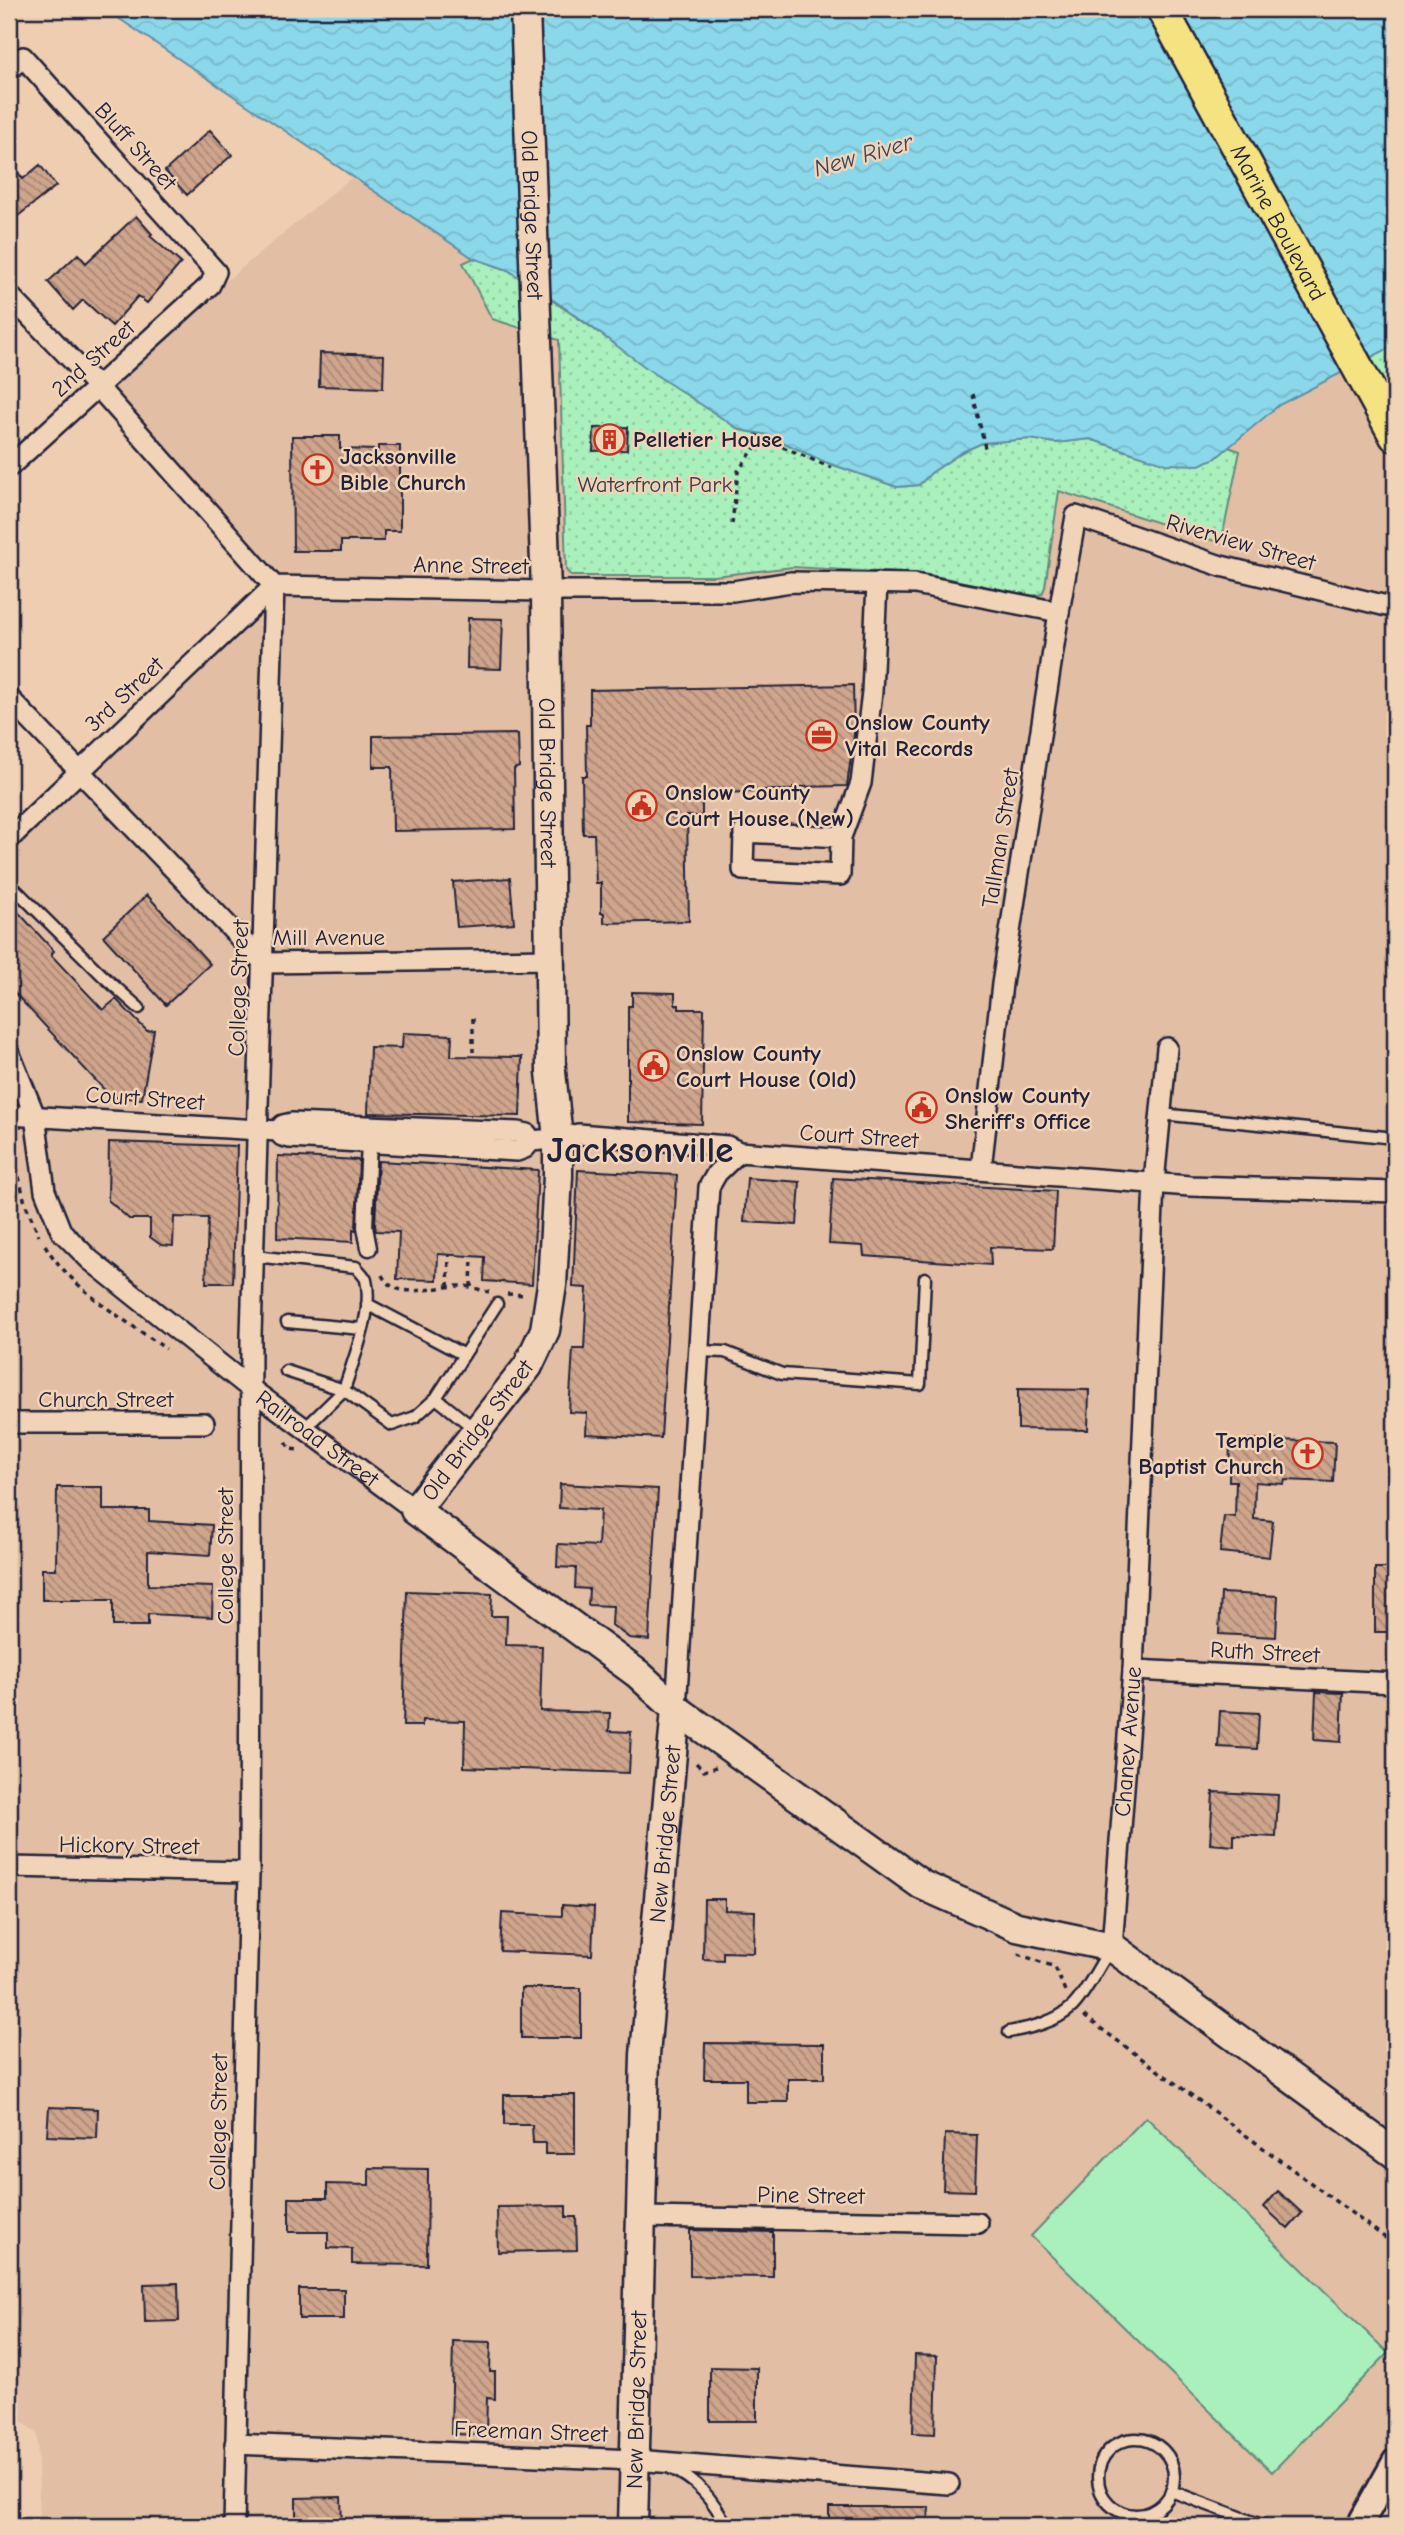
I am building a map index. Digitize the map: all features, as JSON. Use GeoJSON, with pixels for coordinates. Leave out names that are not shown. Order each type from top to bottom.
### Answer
{"type":"FeatureCollection","features":[{"type":"Feature","properties":{"kind":"main road","name":"Old Bridge Street"},"geometry":{"type":"LineString","coordinates":[[415,1510],[528,1366],[545,1330],[552,1285],[544,1139],[551,1072],[546,591],[525,9]]}},
{"type":"Feature","properties":{"kind":"main road","name":"Marine Boulevard"},"geometry":{"type":"LineString","coordinates":[[1162,9],[1394,434]]}},
{"type":"Feature","properties":{"kind":"main road","name":"Railroad Street"},"geometry":{"type":"LineString","coordinates":[[415,1510],[638,1674],[676,1709],[922,1885],[1017,1927],[1112,1947]]}},
{"type":"Feature","properties":{"kind":"main road","name":"New Bridge Street"},"geometry":{"type":"LineString","coordinates":[[633,2526],[647,2461],[642,2217],[645,2055],[676,1709]]}},
{"type":"Feature","properties":{"kind":"main road"},"geometry":{"type":"LineString","coordinates":[[1112,1947],[1395,2154]]}},
{"type":"Feature","properties":{"kind":"street","name":"Bluff Street"},"geometry":{"type":"LineString","coordinates":[[9,70],[23,57],[216,272],[210,285]]}},
{"type":"Feature","properties":{"kind":"street","name":"2nd Street"},"geometry":{"type":"LineString","coordinates":[[9,467],[210,285]]}},
{"type":"Feature","properties":{"kind":"street"},"geometry":{"type":"LineString","coordinates":[[9,295],[98,387],[274,586]]}},
{"type":"Feature","properties":{"kind":"street","name":"Riverview Street"},"geometry":{"type":"LineString","coordinates":[[1076,516],[1221,566],[1395,608]]}},
{"type":"Feature","properties":{"kind":"street","name":"Tallman Street"},"geometry":{"type":"LineString","coordinates":[[981,1169],[1002,984],[1076,516]]}},
{"type":"Feature","properties":{"kind":"street","name":"Anne Street"},"geometry":{"type":"LineString","coordinates":[[274,586],[733,591],[791,582],[915,584],[1059,612]]}},
{"type":"Feature","properties":{"kind":"street"},"geometry":{"type":"LineString","coordinates":[[841,836],[744,832],[743,870],[840,875],[841,836],[861,783],[872,692],[877,583]]}},
{"type":"Feature","properties":{"kind":"street","name":"3rd Street"},"geometry":{"type":"LineString","coordinates":[[9,839],[274,586]]}},
{"type":"Feature","properties":{"kind":"street","name":"College Street"},"geometry":{"type":"LineString","coordinates":[[234,2526],[249,1872],[251,1389],[274,586]]}},
{"type":"Feature","properties":{"kind":"street"},"geometry":{"type":"LineString","coordinates":[[1376,602],[1395,592]]}},
{"type":"Feature","properties":{"kind":"street","name":"Mill Avenue"},"geometry":{"type":"LineString","coordinates":[[9,698],[264,963],[551,959]]}},
{"type":"Feature","properties":{"kind":"street","name":"Chaney Avenue"},"geometry":{"type":"LineString","coordinates":[[1112,1947],[1133,1670],[1154,1182],[1167,1048]]}},
{"type":"Feature","properties":{"kind":"street","name":"Railroad Street"},"geometry":{"type":"LineString","coordinates":[[9,1052],[35,1116],[45,1191],[61,1231],[90,1260],[303,1430],[415,1510]]}},
{"type":"Feature","properties":{"kind":"street","name":"Court Street"},"geometry":{"type":"LineString","coordinates":[[9,1115],[278,1131],[283,1125],[292,1123],[356,1136],[393,1135],[479,1140],[521,1132],[544,1139],[578,1134],[727,1146],[738,1152],[1190,1186],[1395,1192]]}},
{"type":"Feature","properties":{"kind":"street"},"geometry":{"type":"LineString","coordinates":[[356,1136],[369,1248]]}},
{"type":"Feature","properties":{"kind":"street","name":"New Bridge Street"},"geometry":{"type":"LineString","coordinates":[[676,1709],[709,1187],[717,1173],[738,1152]]}},
{"type":"Feature","properties":{"kind":"street","name":"Church Street"},"geometry":{"type":"LineString","coordinates":[[9,1423],[204,1423]]}},
{"type":"Feature","properties":{"kind":"street","name":"Ruth Street"},"geometry":{"type":"LineString","coordinates":[[1133,1670],[1395,1683]]}},
{"type":"Feature","properties":{"kind":"street","name":"Hickory Street"},"geometry":{"type":"LineString","coordinates":[[9,1867],[249,1872]]}},
{"type":"Feature","properties":{"kind":"street","name":"Pine Street"},"geometry":{"type":"LineString","coordinates":[[642,2217],[978,2223]]}},
{"type":"Feature","properties":{"kind":"street","name":"Freeman Street"},"geometry":{"type":"LineString","coordinates":[[235,2444],[647,2461],[949,2484]]}},
{"type":"Feature","properties":{"kind":"street"},"geometry":{"type":"LineString","coordinates":[[1359,2526],[1395,2462]]}},
{"type":"Feature","properties":{"kind":"lane"},"geometry":{"type":"LineString","coordinates":[[9,883],[139,1008]]}},
{"type":"Feature","properties":{"kind":"lane"},"geometry":{"type":"LineString","coordinates":[[1161,1114],[1395,1138]]}},
{"type":"Feature","properties":{"kind":"lane"},"geometry":{"type":"LineString","coordinates":[[254,1256],[356,1267],[366,1279],[367,1304],[344,1390],[303,1430]]}},
{"type":"Feature","properties":{"kind":"lane"},"geometry":{"type":"LineString","coordinates":[[699,1351],[725,1352],[782,1374],[920,1384],[925,1278]]}},
{"type":"Feature","properties":{"kind":"lane"},"geometry":{"type":"LineString","coordinates":[[367,1304],[464,1355]]}},
{"type":"Feature","properties":{"kind":"lane"},"geometry":{"type":"LineString","coordinates":[[286,1371],[344,1390],[392,1425],[415,1417],[436,1398],[497,1304]]}},
{"type":"Feature","properties":{"kind":"lane"},"geometry":{"type":"LineString","coordinates":[[287,1322],[362,1329]]}},
{"type":"Feature","properties":{"kind":"lane"},"geometry":{"type":"LineString","coordinates":[[436,1398],[478,1431]]}},
{"type":"Feature","properties":{"kind":"lane"},"geometry":{"type":"LineString","coordinates":[[1009,2032],[1031,2028],[1072,2007],[1112,1947]]}},
{"type":"Feature","properties":{"kind":"lane"},"geometry":{"type":"LineString","coordinates":[[1126,2440],[1151,2442],[1161,2448],[1169,2458],[1174,2482],[1171,2491],[1163,2505],[1153,2511],[1143,2515],[1120,2512],[1110,2506],[1103,2497],[1097,2474],[1100,2463],[1105,2453],[1126,2440]]}},
{"type":"Feature","properties":{"kind":"lane"},"geometry":{"type":"LineString","coordinates":[[647,2461],[681,2473],[705,2491],[727,2526]]}},
{"type":"Feature","properties":{"kind":"lane"},"geometry":{"type":"LineString","coordinates":[[1171,2491],[1264,2526]]}},
{"type":"Feature","properties":{"kind":"path"},"geometry":{"type":"LineString","coordinates":[[973,394],[985,448]]}},
{"type":"Feature","properties":{"kind":"path"},"geometry":{"type":"LineString","coordinates":[[755,435],[832,468]]}},
{"type":"Feature","properties":{"kind":"path"},"geometry":{"type":"LineString","coordinates":[[732,524],[738,471],[762,438]]}},
{"type":"Feature","properties":{"kind":"path"},"geometry":{"type":"LineString","coordinates":[[473,1018],[473,1052]]}},
{"type":"Feature","properties":{"kind":"path"},"geometry":{"type":"LineString","coordinates":[[9,1148],[14,1144]]}},
{"type":"Feature","properties":{"kind":"path"},"geometry":{"type":"LineString","coordinates":[[369,1248],[388,1285],[413,1290],[471,1287],[491,1292]]}},
{"type":"Feature","properties":{"kind":"path"},"geometry":{"type":"LineString","coordinates":[[448,1287],[449,1255]]}},
{"type":"Feature","properties":{"kind":"path"},"geometry":{"type":"LineString","coordinates":[[471,1287],[472,1256]]}},
{"type":"Feature","properties":{"kind":"path"},"geometry":{"type":"LineString","coordinates":[[501,1293],[535,1296]]}},
{"type":"Feature","properties":{"kind":"path"},"geometry":{"type":"LineString","coordinates":[[1072,2007],[1395,2245]]}},
{"type":"Feature","properties":{"kind":"shaded area"},"geometry":{"type":"Polygon","coordinates":[[[353,176],[473,258],[1216,458],[1279,405],[1356,364],[1395,436],[1395,2462],[1359,2526],[40,2526],[37,2433],[9,2412],[9,1115],[34,1116],[9,1052],[9,839],[274,586],[98,387],[353,176]]]}},
{"type":"Feature","properties":{"kind":"green space","name":"Waterfront Park"},"geometry":{"type":"Polygon","coordinates":[[[474,258],[508,270],[740,430],[768,435],[825,462],[897,487],[919,485],[931,473],[962,452],[982,443],[1030,439],[1056,443],[1090,439],[1132,453],[1216,458],[1228,447],[1240,451],[1221,543],[1059,491],[1045,587],[1042,594],[1032,596],[930,575],[793,567],[714,576],[571,576],[566,570],[559,340],[492,319],[463,263],[474,258]]]}},
{"type":"Feature","properties":{"kind":"green space"},"geometry":{"type":"Polygon","coordinates":[[[1395,345],[1395,436],[1356,364],[1395,345]]]}},
{"type":"Feature","properties":{"kind":"green space"},"geometry":{"type":"Polygon","coordinates":[[[1146,2117],[1388,2353],[1272,2472],[1031,2236],[1146,2117]]]}},
{"type":"Feature","properties":{"kind":"water","name":"New River"},"geometry":{"type":"Polygon","coordinates":[[[105,9],[1395,9],[1395,345],[1279,405],[1216,458],[1199,465],[1166,464],[1090,439],[1056,443],[1030,439],[982,443],[962,452],[931,473],[919,485],[897,487],[825,462],[768,435],[740,430],[656,375],[574,314],[508,270],[473,258],[105,9]]]}},
{"type":"Feature","properties":{"kind":"building"},"geometry":{"type":"Polygon","coordinates":[[[210,130],[232,155],[187,195],[165,171],[210,130]]]}},
{"type":"Feature","properties":{"kind":"building"},"geometry":{"type":"Polygon","coordinates":[[[9,160],[23,179],[40,165],[56,186],[9,223],[9,160]]]}},
{"type":"Feature","properties":{"kind":"building"},"geometry":{"type":"Polygon","coordinates":[[[136,216],[152,234],[150,236],[181,263],[147,303],[138,296],[112,326],[83,300],[73,310],[48,282],[78,254],[86,263],[136,216]]]}},
{"type":"Feature","properties":{"kind":"building"},"geometry":{"type":"Polygon","coordinates":[[[320,353],[384,355],[383,388],[319,386],[320,353]]]}},
{"type":"Feature","properties":{"kind":"building","name":"Pelletier House"},"geometry":{"type":"Polygon","coordinates":[[[628,427],[627,450],[593,451],[594,428],[628,427]]]}},
{"type":"Feature","properties":{"kind":"building"},"geometry":{"type":"Polygon","coordinates":[[[292,436],[340,436],[340,449],[378,450],[378,446],[400,446],[400,531],[384,531],[384,541],[341,541],[341,551],[293,551],[292,436]]]}},
{"type":"Feature","properties":{"kind":"building"},"geometry":{"type":"Polygon","coordinates":[[[468,618],[503,619],[501,669],[467,668],[468,618]]]}},
{"type":"Feature","properties":{"kind":"building","name":"Onslow County Court House (New)"},"geometry":{"type":"Polygon","coordinates":[[[853,685],[854,735],[847,786],[702,793],[702,816],[687,816],[689,921],[604,923],[604,913],[601,913],[601,883],[596,883],[594,834],[583,834],[582,776],[587,776],[586,725],[590,725],[590,690],[853,685]]]}},
{"type":"Feature","properties":{"kind":"building"},"geometry":{"type":"Polygon","coordinates":[[[518,734],[519,767],[514,769],[515,829],[393,831],[392,767],[373,767],[373,736],[518,734]]]}},
{"type":"Feature","properties":{"kind":"building"},"geometry":{"type":"Polygon","coordinates":[[[510,878],[514,923],[457,927],[453,882],[510,878]]]}},
{"type":"Feature","properties":{"kind":"building"},"geometry":{"type":"Polygon","coordinates":[[[147,895],[210,964],[166,1005],[103,936],[147,895]]]}},
{"type":"Feature","properties":{"kind":"building"},"geometry":{"type":"Polygon","coordinates":[[[9,902],[54,951],[51,955],[103,1010],[116,999],[147,1031],[154,1030],[142,1099],[111,1097],[9,987],[9,902]]]}},
{"type":"Feature","properties":{"kind":"building","name":"Onslow County Court House (Old)"},"geometry":{"type":"Polygon","coordinates":[[[632,992],[675,993],[675,1005],[679,1005],[679,1009],[704,1009],[702,1124],[628,1122],[628,1006],[632,1006],[632,992]]]}},
{"type":"Feature","properties":{"kind":"building"},"geometry":{"type":"Polygon","coordinates":[[[403,1033],[452,1035],[451,1056],[522,1057],[520,1116],[368,1113],[370,1047],[402,1048],[403,1033]]]}},
{"type":"Feature","properties":{"kind":"building"},"geometry":{"type":"Polygon","coordinates":[[[109,1142],[237,1146],[233,1283],[206,1283],[208,1218],[174,1217],[173,1246],[161,1245],[150,1237],[150,1219],[129,1219],[108,1200],[109,1142]]]}},
{"type":"Feature","properties":{"kind":"building"},"geometry":{"type":"Polygon","coordinates":[[[278,1156],[359,1160],[356,1230],[353,1229],[353,1242],[277,1238],[278,1156]]]}},
{"type":"Feature","properties":{"kind":"building"},"geometry":{"type":"Polygon","coordinates":[[[378,1161],[538,1170],[532,1284],[484,1281],[485,1257],[438,1254],[437,1280],[397,1279],[399,1232],[376,1231],[375,1226],[378,1161]]]}},
{"type":"Feature","properties":{"kind":"building"},"geometry":{"type":"Polygon","coordinates":[[[578,1170],[677,1175],[661,1438],[586,1434],[587,1413],[569,1412],[573,1349],[584,1349],[587,1288],[573,1287],[578,1170]]]}},
{"type":"Feature","properties":{"kind":"building"},"geometry":{"type":"Polygon","coordinates":[[[747,1178],[800,1182],[797,1225],[744,1222],[747,1178]]]}},
{"type":"Feature","properties":{"kind":"building"},"geometry":{"type":"Polygon","coordinates":[[[833,1178],[1056,1191],[1053,1249],[990,1247],[991,1265],[864,1256],[863,1246],[829,1244],[833,1178]]]}},
{"type":"Feature","properties":{"kind":"building"},"geometry":{"type":"Polygon","coordinates":[[[1018,1389],[1089,1390],[1088,1430],[1018,1429],[1018,1389]]]}},
{"type":"Feature","properties":{"kind":"building"},"geometry":{"type":"Polygon","coordinates":[[[1230,1440],[1335,1442],[1333,1482],[1255,1482],[1254,1519],[1273,1521],[1269,1557],[1220,1552],[1224,1516],[1235,1517],[1236,1481],[1229,1481],[1230,1440]]]}},
{"type":"Feature","properties":{"kind":"building"},"geometry":{"type":"Polygon","coordinates":[[[560,1484],[658,1489],[649,1640],[629,1638],[612,1625],[613,1606],[588,1605],[589,1589],[575,1588],[576,1568],[557,1567],[558,1544],[598,1546],[600,1510],[559,1508],[560,1484]]]}},
{"type":"Feature","properties":{"kind":"building"},"geometry":{"type":"Polygon","coordinates":[[[57,1487],[103,1487],[103,1510],[149,1510],[149,1521],[212,1525],[210,1555],[148,1551],[148,1585],[213,1587],[212,1617],[148,1614],[148,1626],[113,1626],[113,1600],[42,1600],[42,1569],[56,1569],[57,1487]]]}},
{"type":"Feature","properties":{"kind":"building"},"geometry":{"type":"Polygon","coordinates":[[[1375,1568],[1395,1568],[1395,1632],[1375,1632],[1375,1568]]]}},
{"type":"Feature","properties":{"kind":"building"},"geometry":{"type":"Polygon","coordinates":[[[407,1591],[492,1594],[491,1616],[507,1616],[506,1645],[542,1646],[540,1711],[610,1713],[609,1731],[631,1732],[629,1773],[464,1767],[465,1721],[422,1720],[422,1726],[403,1726],[407,1591]]]}},
{"type":"Feature","properties":{"kind":"building"},"geometry":{"type":"Polygon","coordinates":[[[1221,1593],[1278,1596],[1276,1637],[1219,1634],[1221,1593]]]}},
{"type":"Feature","properties":{"kind":"building"},"geometry":{"type":"Polygon","coordinates":[[[1316,1692],[1343,1693],[1341,1742],[1314,1740],[1316,1692]]]}},
{"type":"Feature","properties":{"kind":"building"},"geometry":{"type":"Polygon","coordinates":[[[1220,1711],[1259,1713],[1257,1749],[1218,1747],[1220,1711]]]}},
{"type":"Feature","properties":{"kind":"building"},"geometry":{"type":"Polygon","coordinates":[[[1213,1792],[1278,1795],[1276,1837],[1234,1835],[1234,1846],[1210,1844],[1213,1792]]]}},
{"type":"Feature","properties":{"kind":"building"},"geometry":{"type":"Polygon","coordinates":[[[704,1899],[725,1899],[725,1910],[755,1911],[754,1953],[723,1952],[723,1960],[703,1959],[704,1899]]]}},
{"type":"Feature","properties":{"kind":"building"},"geometry":{"type":"Polygon","coordinates":[[[562,1905],[594,1907],[592,1955],[500,1951],[502,1913],[562,1916],[562,1905]]]}},
{"type":"Feature","properties":{"kind":"building"},"geometry":{"type":"Polygon","coordinates":[[[521,1988],[581,1988],[581,2038],[521,2038],[521,1988]]]}},
{"type":"Feature","properties":{"kind":"building"},"geometry":{"type":"Polygon","coordinates":[[[705,2043],[824,2044],[824,2079],[788,2079],[788,2102],[746,2102],[746,2079],[704,2079],[705,2043]]]}},
{"type":"Feature","properties":{"kind":"building"},"geometry":{"type":"Polygon","coordinates":[[[504,2095],[575,2095],[575,2154],[545,2154],[545,2143],[533,2143],[532,2125],[504,2125],[504,2095]]]}},
{"type":"Feature","properties":{"kind":"building"},"geometry":{"type":"Polygon","coordinates":[[[49,2107],[98,2109],[97,2138],[47,2136],[49,2107]]]}},
{"type":"Feature","properties":{"kind":"building"},"geometry":{"type":"Polygon","coordinates":[[[945,2134],[977,2135],[975,2191],[943,2190],[945,2134]]]}},
{"type":"Feature","properties":{"kind":"building"},"geometry":{"type":"Polygon","coordinates":[[[369,2168],[428,2169],[427,2265],[352,2264],[352,2249],[328,2248],[328,2232],[289,2232],[289,2198],[327,2198],[327,2184],[369,2185],[369,2168]]]}},
{"type":"Feature","properties":{"kind":"building"},"geometry":{"type":"Polygon","coordinates":[[[1278,2191],[1302,2213],[1288,2229],[1264,2207],[1278,2191]]]}},
{"type":"Feature","properties":{"kind":"building"},"geometry":{"type":"Polygon","coordinates":[[[566,2206],[566,2217],[576,2217],[577,2250],[498,2252],[497,2207],[566,2206]]]}},
{"type":"Feature","properties":{"kind":"building"},"geometry":{"type":"Polygon","coordinates":[[[690,2230],[773,2232],[773,2277],[690,2276],[690,2230]]]}},
{"type":"Feature","properties":{"kind":"building"},"geometry":{"type":"Polygon","coordinates":[[[178,2283],[179,2321],[145,2322],[144,2284],[178,2283]]]}},
{"type":"Feature","properties":{"kind":"building"},"geometry":{"type":"Polygon","coordinates":[[[299,2289],[344,2289],[344,2319],[299,2319],[299,2289]]]}},
{"type":"Feature","properties":{"kind":"building"},"geometry":{"type":"Polygon","coordinates":[[[453,2341],[491,2342],[490,2372],[495,2372],[495,2399],[487,2398],[486,2435],[451,2434],[453,2341]]]}},
{"type":"Feature","properties":{"kind":"building"},"geometry":{"type":"Polygon","coordinates":[[[915,2355],[937,2356],[935,2434],[913,2433],[915,2355]]]}},
{"type":"Feature","properties":{"kind":"building"},"geometry":{"type":"Polygon","coordinates":[[[710,2367],[757,2368],[757,2421],[710,2421],[710,2367]]]}},
{"type":"Feature","properties":{"kind":"building"},"geometry":{"type":"Polygon","coordinates":[[[341,2497],[342,2526],[296,2526],[296,2498],[341,2497]]]}},
{"type":"Feature","properties":{"kind":"building"},"geometry":{"type":"Polygon","coordinates":[[[829,2507],[929,2507],[928,2526],[829,2526],[829,2507]]]}},
{"type":"Feature","properties":{"kind":"place","name":"Pelletier House"},"geometry":{"type":"Point","coordinates":[610,439]}},
{"type":"Feature","properties":{"kind":"place","name":"Jacksonville Bible Church"},"geometry":{"type":"Point","coordinates":[317,469]}},
{"type":"Feature","properties":{"kind":"place","name":"Onslow County Vital Records"},"geometry":{"type":"Point","coordinates":[822,735]}},
{"type":"Feature","properties":{"kind":"place","name":"Onslow County Court House (New)"},"geometry":{"type":"Point","coordinates":[642,805]}},
{"type":"Feature","properties":{"kind":"place","name":"Onslow County Court House (Old)"},"geometry":{"type":"Point","coordinates":[653,1066]}},
{"type":"Feature","properties":{"kind":"place","name":"Onslow County Sheriff's Office"},"geometry":{"type":"Point","coordinates":[922,1108]}},
{"type":"Feature","properties":{"kind":"place","name":"Temple Baptist Church"},"geometry":{"type":"Point","coordinates":[1307,1453]}},
{"type":"Feature","properties":{"kind":"district","name":"Jacksonville"},"geometry":{"type":"Point","coordinates":[640,1149]}}]}
